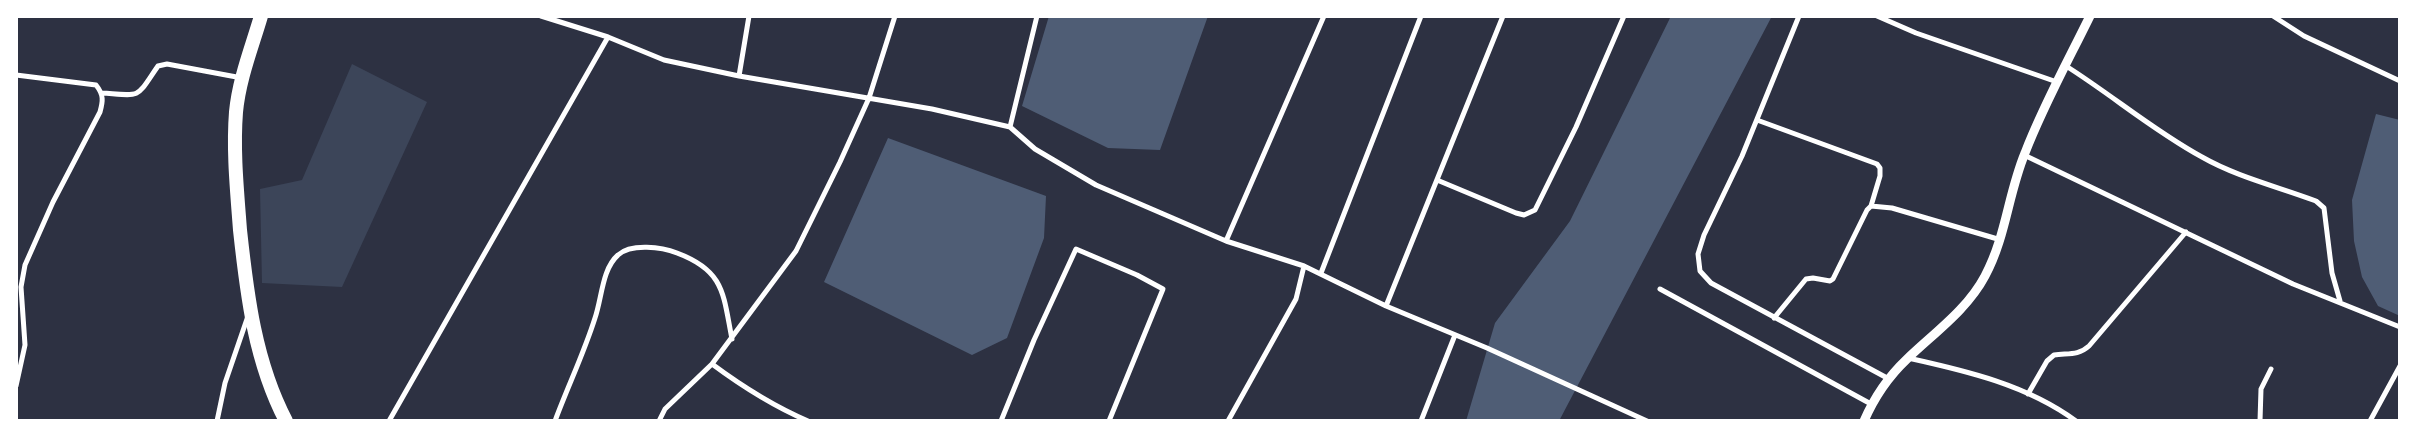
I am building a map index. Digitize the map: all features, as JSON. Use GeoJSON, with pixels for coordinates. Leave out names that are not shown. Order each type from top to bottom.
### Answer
{"type":"FeatureCollection","features":[{"type":"Feature","properties":{"kind":"highway"},"geometry":{"type":"LineString","coordinates":[[261,16],[242,78],[236,110],[234,152],[242,250],[251,308],[262,364],[286,421]]}},
{"type":"Feature","properties":{"kind":"street"},"geometry":{"type":"LineString","coordinates":[[541,16],[608,37],[664,60],[739,76],[932,109],[1010,127],[1035,149],[1096,185],[1226,241],[1321,273],[1386,306],[1487,348],[1647,421]]}},
{"type":"Feature","properties":{"kind":"street"},"geometry":{"type":"LineString","coordinates":[[739,76],[749,16]]}},
{"type":"Feature","properties":{"kind":"street"},"geometry":{"type":"LineString","coordinates":[[659,421],[665,409],[712,364],[796,251],[869,98],[894,16]]}},
{"type":"Feature","properties":{"kind":"street"},"geometry":{"type":"LineString","coordinates":[[1010,127],[1037,16]]}},
{"type":"Feature","properties":{"kind":"street"},"geometry":{"type":"LineString","coordinates":[[1226,241],[1324,16]]}},
{"type":"Feature","properties":{"kind":"street"},"geometry":{"type":"LineString","coordinates":[[1321,273],[1421,16]]}},
{"type":"Feature","properties":{"kind":"street"},"geometry":{"type":"LineString","coordinates":[[1386,306],[1503,16]]}},
{"type":"Feature","properties":{"kind":"street"},"geometry":{"type":"LineString","coordinates":[[1437,180],[1516,213],[1524,215],[1535,210],[1576,127],[1624,16]]}},
{"type":"Feature","properties":{"kind":"street"},"geometry":{"type":"LineString","coordinates":[[1799,16],[1756,120],[1704,235],[1698,254],[1700,271],[1711,283],[1889,380]]}},
{"type":"Feature","properties":{"kind":"street"},"geometry":{"type":"LineString","coordinates":[[1877,16],[1916,33],[2057,82]]}},
{"type":"Feature","properties":{"kind":"street"},"geometry":{"type":"LineString","coordinates":[[1864,421],[1871,404],[1889,380],[1908,358],[1941,329],[1963,305],[1984,277],[2001,240],[2024,155],[2057,82],[2090,16]]}},
{"type":"Feature","properties":{"kind":"street"},"geometry":{"type":"LineString","coordinates":[[2273,16],[2304,36],[2400,81]]}},
{"type":"Feature","properties":{"kind":"street"},"geometry":{"type":"LineString","coordinates":[[389,421],[608,37]]}},
{"type":"Feature","properties":{"kind":"street"},"geometry":{"type":"LineString","coordinates":[[102,93],[138,94],[143,90],[158,66],[167,64],[242,78]]}},
{"type":"Feature","properties":{"kind":"street"},"geometry":{"type":"LineString","coordinates":[[2066,66],[2117,99],[2178,144],[2204,159],[2316,201],[2324,208],[2332,273],[2340,302]]}},
{"type":"Feature","properties":{"kind":"street"},"geometry":{"type":"LineString","coordinates":[[16,75],[88,83],[96,85],[102,93],[100,112],[53,202],[25,265],[21,287],[25,345],[16,386]]}},
{"type":"Feature","properties":{"kind":"street"},"geometry":{"type":"LineString","coordinates":[[1756,120],[1877,164],[1880,168],[1880,176],[1871,206],[1867,210],[1833,279],[1830,281],[1813,278],[1806,279],[1774,318]]}},
{"type":"Feature","properties":{"kind":"street"},"geometry":{"type":"LineString","coordinates":[[2024,155],[2293,284],[2400,327]]}},
{"type":"Feature","properties":{"kind":"street"},"geometry":{"type":"LineString","coordinates":[[1871,206],[1892,208],[2001,240]]}},
{"type":"Feature","properties":{"kind":"street"},"geometry":{"type":"LineString","coordinates":[[2028,394],[2047,361],[2054,355],[2082,353],[2089,346],[2186,232]]}},
{"type":"Feature","properties":{"kind":"street"},"geometry":{"type":"LineString","coordinates":[[555,421],[596,318],[610,265],[619,253],[635,248],[671,250],[695,260],[712,272],[722,291],[732,339]]}},
{"type":"Feature","properties":{"kind":"street"},"geometry":{"type":"LineString","coordinates":[[1001,421],[1034,340],[1076,249],[1137,275],[1164,289],[1109,421]]}},
{"type":"Feature","properties":{"kind":"street"},"geometry":{"type":"LineString","coordinates":[[1228,421],[1296,299],[1304,266]]}},
{"type":"Feature","properties":{"kind":"street"},"geometry":{"type":"LineString","coordinates":[[1660,289],[1871,404]]}},
{"type":"Feature","properties":{"kind":"street"},"geometry":{"type":"LineString","coordinates":[[217,421],[225,383],[251,308]]}},
{"type":"Feature","properties":{"kind":"street"},"geometry":{"type":"LineString","coordinates":[[1420,421],[1455,335]]}},
{"type":"Feature","properties":{"kind":"street"},"geometry":{"type":"LineString","coordinates":[[1908,358],[1995,380],[2028,394],[2076,421]]}},
{"type":"Feature","properties":{"kind":"street"},"geometry":{"type":"LineString","coordinates":[[712,364],[745,388],[779,408],[808,421]]}},
{"type":"Feature","properties":{"kind":"street"},"geometry":{"type":"LineString","coordinates":[[2370,421],[2400,366]]}},
{"type":"Feature","properties":{"kind":"street"},"geometry":{"type":"LineString","coordinates":[[2260,421],[2262,389],[2271,370]]}},
{"type":"Feature","properties":{"kind":"shaded area"},"geometry":{"type":"Polygon","coordinates":[[[1049,16],[1208,16],[1160,150],[1108,148],[1022,106],[1049,16]]]}},
{"type":"Feature","properties":{"kind":"shaded area"},"geometry":{"type":"Polygon","coordinates":[[[1671,16],[1772,16],[1559,421],[1466,421],[1495,323],[1570,221],[1671,16]]]}},
{"type":"Feature","properties":{"kind":"shaded area"},"geometry":{"type":"Polygon","coordinates":[[[352,64],[427,102],[342,287],[262,283],[260,189],[302,180],[352,64]]]}},
{"type":"Feature","properties":{"kind":"shaded area"},"geometry":{"type":"Polygon","coordinates":[[[2376,114],[2400,120],[2400,316],[2378,306],[2362,277],[2354,241],[2352,200],[2376,114]]]}},
{"type":"Feature","properties":{"kind":"shaded area"},"geometry":{"type":"Polygon","coordinates":[[[888,138],[1046,196],[1044,238],[1007,338],[972,355],[824,282],[888,138]]]}}]}
